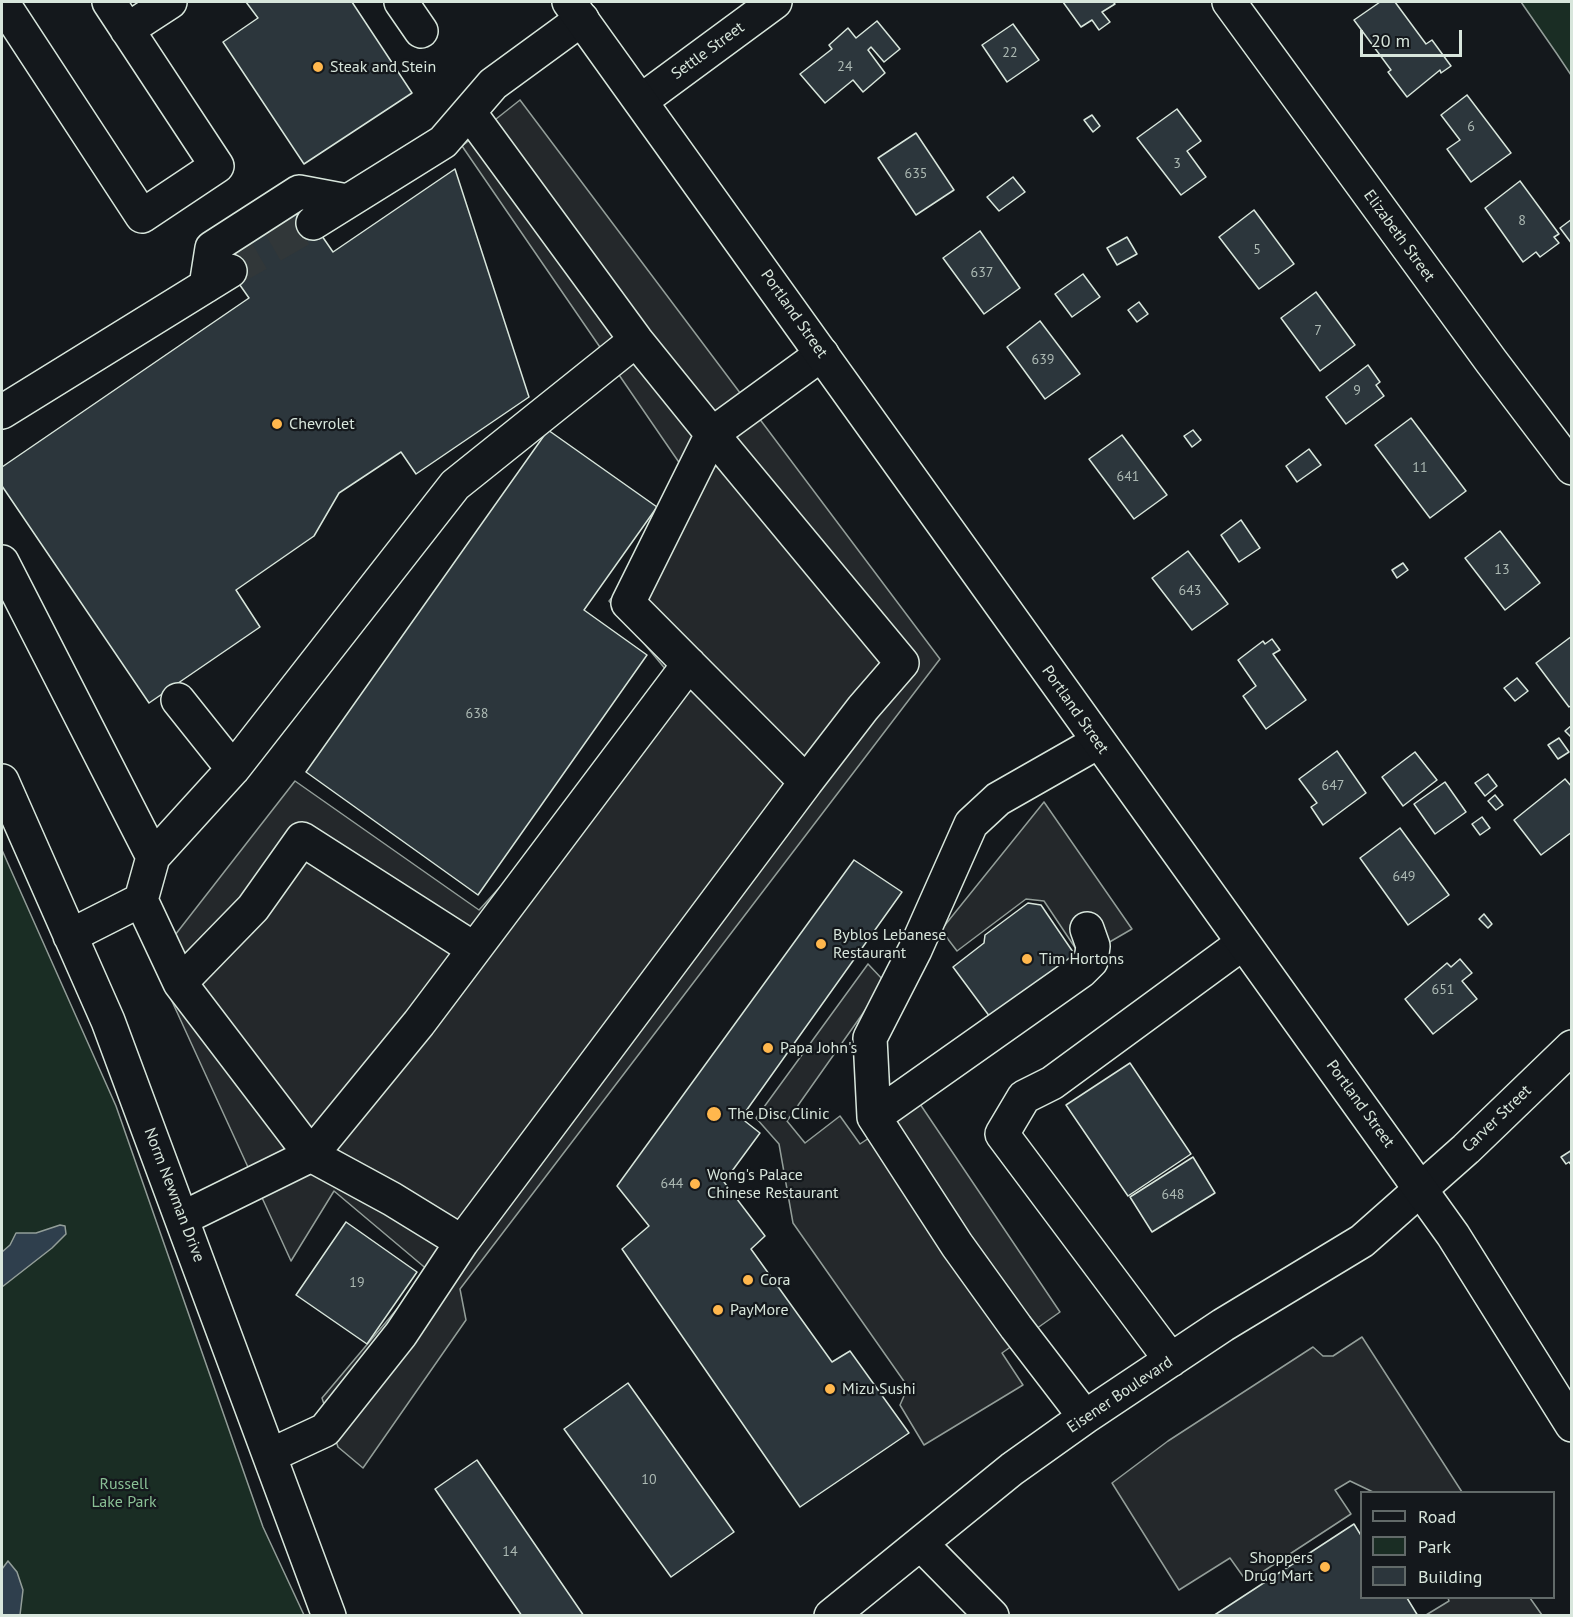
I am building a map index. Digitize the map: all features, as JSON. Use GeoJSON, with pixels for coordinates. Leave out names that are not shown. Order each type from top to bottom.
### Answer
{"type":"FeatureCollection","features":[{"type":"Feature","properties":{"kind":"street"},"geometry":{"type":"LineString","coordinates":[[2,2],[142,216],[217,166],[109,2]]}},
{"type":"Feature","properties":{"kind":"street"},"geometry":{"type":"LineString","coordinates":[[127,30],[170,2]]}},
{"type":"Feature","properties":{"kind":"street"},"geometry":{"type":"LineString","coordinates":[[401,2],[421,31]]}},
{"type":"Feature","properties":{"kind":"street","name":"Settle Street"},"geometry":{"type":"LineString","coordinates":[[642,100],[775,2]]}},
{"type":"Feature","properties":{"kind":"street","name":"Elizabeth Street"},"geometry":{"type":"LineString","coordinates":[[1229,2],[1491,361],[1572,468]]}},
{"type":"Feature","properties":{"kind":"street"},"geometry":{"type":"LineString","coordinates":[[313,223],[443,142],[493,84],[575,10]]}},
{"type":"Feature","properties":{"kind":"street","name":"Portland Street"},"geometry":{"type":"LineString","coordinates":[[575,10],[642,100],[1098,742],[1453,1235],[1572,1425]]}},
{"type":"Feature","properties":{"kind":"street"},"geometry":{"type":"LineString","coordinates":[[271,1455],[326,1430],[401,1334],[462,1242],[806,782],[863,708],[902,663],[636,340],[469,112]]}},
{"type":"Feature","properties":{"kind":"street"},"geometry":{"type":"LineString","coordinates":[[2,412],[218,278],[212,248],[299,192],[348,201]]}},
{"type":"Feature","properties":{"kind":"street"},"geometry":{"type":"LineString","coordinates":[[462,1242],[392,1199],[311,1155],[180,983],[141,900],[153,857],[233,769],[455,485],[636,340]]}},
{"type":"Feature","properties":{"kind":"street"},"geometry":{"type":"LineString","coordinates":[[806,782],[628,603],[712,435],[822,354]]}},
{"type":"Feature","properties":{"kind":"street"},"geometry":{"type":"LineString","coordinates":[[2,562],[153,857]]}},
{"type":"Feature","properties":{"kind":"street"},"geometry":{"type":"LineString","coordinates":[[183,1218],[311,1155],[419,1023],[689,664]]}},
{"type":"Feature","properties":{"kind":"street"},"geometry":{"type":"LineString","coordinates":[[178,700],[233,769]]}},
{"type":"Feature","properties":{"kind":"street"},"geometry":{"type":"LineString","coordinates":[[1085,1417],[957,1245],[874,1117],[870,1038],[915,950],[971,824],[998,799],[1098,742]]}},
{"type":"Feature","properties":{"kind":"street","name":"Norm Newman Drive"},"geometry":{"type":"LineString","coordinates":[[2,781],[108,1021],[329,1616]]}},
{"type":"Feature","properties":{"kind":"street"},"geometry":{"type":"LineString","coordinates":[[180,983],[253,908],[302,839],[474,950]]}},
{"type":"Feature","properties":{"kind":"street"},"geometry":{"type":"LineString","coordinates":[[70,936],[141,900]]}},
{"type":"Feature","properties":{"kind":"street"},"geometry":{"type":"LineString","coordinates":[[874,1117],[1081,971],[1091,961],[1092,946],[1087,929]]}},
{"type":"Feature","properties":{"kind":"street"},"geometry":{"type":"LineString","coordinates":[[1171,1360],[1002,1134],[1024,1097],[1052,1083],[1243,943]]}},
{"type":"Feature","properties":{"kind":"street","name":"Carver Street"},"geometry":{"type":"LineString","coordinates":[[1420,1189],[1572,1047]]}},
{"type":"Feature","properties":{"kind":"street","name":"Eisener Boulevard"},"geometry":{"type":"LineString","coordinates":[[831,1616],[1012,1469],[1171,1360],[1362,1241],[1420,1189]]}},
{"type":"Feature","properties":{"kind":"street"},"geometry":{"type":"LineString","coordinates":[[921,1544],[992,1616]]}},
{"type":"Feature","properties":{"kind":"green space"},"geometry":{"type":"Polygon","coordinates":[[[1521,2],[1571,2],[1571,75],[1557,54],[1521,2]]]}},
{"type":"Feature","properties":{"kind":"green space","name":"Russell Lake Park"},"geometry":{"type":"Polygon","coordinates":[[[2,850],[116,1106],[263,1527],[304,1615],[2,1615],[2,850]]]}},
{"type":"Feature","properties":{"kind":"shaded area"},"geometry":{"type":"Polygon","coordinates":[[[520,100],[940,659],[460,1289],[466,1320],[363,1468],[338,1447],[322,1398],[429,1271],[334,1191],[291,1261],[154,962],[295,781],[479,910],[681,688],[609,601],[700,493],[462,146],[520,100]]]}},
{"type":"Feature","properties":{"kind":"shaded area"},"geometry":{"type":"Polygon","coordinates":[[[1044,802],[1132,929],[1082,958],[1044,901],[1026,899],[957,951],[941,930],[1044,802]]]}},
{"type":"Feature","properties":{"kind":"shaded area"},"geometry":{"type":"Polygon","coordinates":[[[868,964],[885,982],[787,1121],[805,1143],[840,1116],[860,1144],[920,1104],[1060,1312],[1002,1353],[1023,1385],[924,1445],[900,1405],[908,1387],[793,1223],[779,1144],[756,1118],[868,964]]]}},
{"type":"Feature","properties":{"kind":"shaded area"},"geometry":{"type":"Polygon","coordinates":[[[1362,1337],[1461,1491],[1371,1491],[1350,1481],[1335,1490],[1351,1514],[1247,1582],[1230,1558],[1179,1590],[1112,1483],[1168,1441],[1313,1347],[1323,1356],[1333,1356],[1362,1337]]]}},
{"type":"Feature","properties":{"kind":"shaded area"},"geometry":{"type":"Polygon","coordinates":[[[1448,1599],[1531,1599],[1542,1615],[1426,1615],[1449,1601],[1448,1599]]]}},
{"type":"Feature","properties":{"kind":"water"},"geometry":{"type":"Polygon","coordinates":[[[60,1225],[65,1226],[66,1234],[52,1248],[2,1287],[2,1252],[10,1245],[16,1233],[36,1233],[60,1225]]]}},
{"type":"Feature","properties":{"kind":"water"},"geometry":{"type":"Polygon","coordinates":[[[8,1561],[17,1572],[23,1590],[20,1615],[2,1615],[2,1569],[8,1561]]]}},
{"type":"Feature","properties":{"kind":"building","name":"Steak and Stein"},"geometry":{"type":"Polygon","coordinates":[[[246,2],[352,2],[412,93],[304,164],[223,42],[258,18],[246,2]]]}},
{"type":"Feature","properties":{"kind":"building"},"geometry":{"type":"Polygon","coordinates":[[[1063,2],[1113,2],[1115,4],[1102,12],[1110,22],[1099,30],[1092,20],[1081,27],[1063,2]]]}},
{"type":"Feature","properties":{"kind":"building"},"geometry":{"type":"Polygon","coordinates":[[[1380,2],[1395,2],[1426,44],[1432,40],[1451,66],[1441,73],[1440,70],[1407,97],[1388,72],[1391,70],[1354,20],[1380,2]]]}},
{"type":"Feature","properties":{"kind":"building"},"geometry":{"type":"Polygon","coordinates":[[[877,21],[900,49],[884,62],[871,47],[868,50],[885,73],[863,92],[853,80],[825,103],[800,74],[832,49],[829,45],[848,28],[856,38],[877,21]]]}},
{"type":"Feature","properties":{"kind":"building"},"geometry":{"type":"Polygon","coordinates":[[[1013,24],[1039,60],[1007,82],[982,45],[1013,24]]]}},
{"type":"Feature","properties":{"kind":"building"},"geometry":{"type":"Polygon","coordinates":[[[1467,95],[1511,153],[1471,182],[1447,149],[1460,140],[1441,115],[1467,95]]]}},
{"type":"Feature","properties":{"kind":"building"},"geometry":{"type":"Polygon","coordinates":[[[1177,109],[1201,141],[1187,151],[1206,177],[1181,195],[1137,138],[1177,109]]]}},
{"type":"Feature","properties":{"kind":"building"},"geometry":{"type":"Polygon","coordinates":[[[1092,115],[1100,126],[1093,132],[1084,120],[1092,115]]]}},
{"type":"Feature","properties":{"kind":"building"},"geometry":{"type":"Polygon","coordinates":[[[916,133],[954,190],[916,215],[878,158],[916,133]]]}},
{"type":"Feature","properties":{"kind":"building","name":"Chevrolet"},"geometry":{"type":"Polygon","coordinates":[[[455,169],[529,397],[416,474],[401,452],[339,493],[314,536],[236,590],[260,627],[149,703],[2,486],[2,467],[249,298],[221,258],[300,204],[333,252],[455,169]]]}},
{"type":"Feature","properties":{"kind":"building"},"geometry":{"type":"Polygon","coordinates":[[[1013,177],[1025,192],[999,211],[987,197],[1013,177]]]}},
{"type":"Feature","properties":{"kind":"building"},"geometry":{"type":"Polygon","coordinates":[[[1520,181],[1559,234],[1554,237],[1559,243],[1540,257],[1536,252],[1523,262],[1485,208],[1520,181]]]}},
{"type":"Feature","properties":{"kind":"building"},"geometry":{"type":"Polygon","coordinates":[[[1254,210],[1294,264],[1259,289],[1219,237],[1254,210]]]}},
{"type":"Feature","properties":{"kind":"building"},"geometry":{"type":"Polygon","coordinates":[[[1572,219],[1572,244],[1560,228],[1572,219]]]}},
{"type":"Feature","properties":{"kind":"building"},"geometry":{"type":"Polygon","coordinates":[[[980,231],[1020,288],[984,314],[943,258],[980,231]]]}},
{"type":"Feature","properties":{"kind":"building"},"geometry":{"type":"Polygon","coordinates":[[[1127,237],[1137,254],[1117,265],[1107,248],[1127,237]]]}},
{"type":"Feature","properties":{"kind":"building"},"geometry":{"type":"Polygon","coordinates":[[[1083,274],[1100,297],[1072,317],[1055,294],[1083,274]]]}},
{"type":"Feature","properties":{"kind":"building"},"geometry":{"type":"Polygon","coordinates":[[[1316,292],[1355,345],[1320,371],[1281,318],[1316,292]]]}},
{"type":"Feature","properties":{"kind":"building"},"geometry":{"type":"Polygon","coordinates":[[[1139,302],[1148,314],[1137,322],[1128,310],[1139,302]]]}},
{"type":"Feature","properties":{"kind":"building"},"geometry":{"type":"Polygon","coordinates":[[[1040,321],[1080,374],[1045,399],[1007,347],[1040,321]]]}},
{"type":"Feature","properties":{"kind":"building"},"geometry":{"type":"Polygon","coordinates":[[[1368,365],[1380,382],[1376,385],[1384,396],[1346,424],[1326,397],[1368,365]]]}},
{"type":"Feature","properties":{"kind":"building"},"geometry":{"type":"Polygon","coordinates":[[[1411,418],[1466,491],[1430,518],[1375,445],[1411,418]]]}},
{"type":"Feature","properties":{"kind":"building"},"geometry":{"type":"Polygon","coordinates":[[[548,430],[657,507],[584,610],[647,655],[478,895],[306,772],[548,430]]]}},
{"type":"Feature","properties":{"kind":"building"},"geometry":{"type":"Polygon","coordinates":[[[1193,430],[1201,440],[1192,447],[1184,436],[1193,430]]]}},
{"type":"Feature","properties":{"kind":"building"},"geometry":{"type":"Polygon","coordinates":[[[1122,435],[1167,495],[1134,519],[1089,459],[1122,435]]]}},
{"type":"Feature","properties":{"kind":"building"},"geometry":{"type":"Polygon","coordinates":[[[1309,449],[1321,465],[1297,482],[1286,466],[1309,449]]]}},
{"type":"Feature","properties":{"kind":"building"},"geometry":{"type":"Polygon","coordinates":[[[1241,520],[1260,548],[1239,562],[1221,535],[1241,520]]]}},
{"type":"Feature","properties":{"kind":"building"},"geometry":{"type":"Polygon","coordinates":[[[1500,531],[1540,583],[1505,610],[1465,558],[1500,531]]]}},
{"type":"Feature","properties":{"kind":"building"},"geometry":{"type":"Polygon","coordinates":[[[1188,551],[1228,604],[1192,630],[1152,578],[1188,551]]]}},
{"type":"Feature","properties":{"kind":"building"},"geometry":{"type":"Polygon","coordinates":[[[1403,563],[1408,570],[1397,578],[1392,570],[1403,563]]]}},
{"type":"Feature","properties":{"kind":"building"},"geometry":{"type":"Polygon","coordinates":[[[1572,636],[1572,705],[1569,707],[1536,663],[1572,636]]]}},
{"type":"Feature","properties":{"kind":"building"},"geometry":{"type":"Polygon","coordinates":[[[1272,639],[1280,650],[1273,654],[1306,700],[1266,729],[1243,696],[1256,686],[1238,660],[1263,641],[1265,644],[1272,639]]]}},
{"type":"Feature","properties":{"kind":"building"},"geometry":{"type":"Polygon","coordinates":[[[1517,678],[1528,691],[1515,701],[1504,688],[1517,678]]]}},
{"type":"Feature","properties":{"kind":"building"},"geometry":{"type":"Polygon","coordinates":[[[1572,725],[1572,738],[1565,731],[1572,725]]]}},
{"type":"Feature","properties":{"kind":"building"},"geometry":{"type":"Polygon","coordinates":[[[1559,738],[1569,752],[1558,759],[1548,745],[1559,738]]]}},
{"type":"Feature","properties":{"kind":"building"},"geometry":{"type":"Polygon","coordinates":[[[1337,751],[1366,793],[1323,825],[1311,807],[1317,803],[1299,779],[1337,751]]]}},
{"type":"Feature","properties":{"kind":"building"},"geometry":{"type":"Polygon","coordinates":[[[1415,752],[1437,780],[1403,806],[1382,777],[1415,752]]]}},
{"type":"Feature","properties":{"kind":"building"},"geometry":{"type":"Polygon","coordinates":[[[1488,774],[1497,786],[1485,796],[1475,783],[1488,774]]]}},
{"type":"Feature","properties":{"kind":"building"},"geometry":{"type":"Polygon","coordinates":[[[1565,779],[1572,787],[1572,832],[1541,855],[1514,820],[1565,779]]]}},
{"type":"Feature","properties":{"kind":"building"},"geometry":{"type":"Polygon","coordinates":[[[1445,782],[1466,812],[1435,834],[1414,804],[1445,782]]]}},
{"type":"Feature","properties":{"kind":"building"},"geometry":{"type":"Polygon","coordinates":[[[1495,795],[1503,805],[1496,810],[1488,801],[1495,795]]]}},
{"type":"Feature","properties":{"kind":"building"},"geometry":{"type":"Polygon","coordinates":[[[1482,817],[1490,828],[1480,835],[1472,824],[1482,817]]]}},
{"type":"Feature","properties":{"kind":"building"},"geometry":{"type":"Polygon","coordinates":[[[1400,828],[1449,895],[1408,925],[1360,858],[1400,828]]]}},
{"type":"Feature","properties":{"kind":"building"},"geometry":{"type":"Polygon","coordinates":[[[854,860],[902,892],[741,1118],[760,1133],[724,1182],[765,1236],[751,1249],[832,1362],[850,1351],[909,1433],[800,1507],[622,1249],[649,1226],[617,1186],[854,860]]]}},
{"type":"Feature","properties":{"kind":"building"},"geometry":{"type":"Polygon","coordinates":[[[1028,903],[1041,905],[1073,952],[1071,965],[990,1017],[953,967],[984,943],[985,935],[1028,903]]]}},
{"type":"Feature","properties":{"kind":"building"},"geometry":{"type":"Polygon","coordinates":[[[1484,914],[1492,924],[1488,928],[1479,919],[1484,914]]]}},
{"type":"Feature","properties":{"kind":"building"},"geometry":{"type":"Polygon","coordinates":[[[1460,959],[1472,973],[1462,981],[1477,999],[1433,1034],[1405,999],[1447,963],[1451,967],[1460,959]]]}},
{"type":"Feature","properties":{"kind":"building"},"geometry":{"type":"Polygon","coordinates":[[[1130,1063],[1191,1154],[1128,1196],[1066,1105],[1130,1063]]]}},
{"type":"Feature","properties":{"kind":"building"},"geometry":{"type":"Polygon","coordinates":[[[1572,1150],[1572,1166],[1569,1162],[1566,1164],[1561,1157],[1572,1150]]]}},
{"type":"Feature","properties":{"kind":"building"},"geometry":{"type":"Polygon","coordinates":[[[1193,1157],[1215,1193],[1152,1232],[1130,1197],[1193,1157]]]}},
{"type":"Feature","properties":{"kind":"building"},"geometry":{"type":"Polygon","coordinates":[[[346,1222],[417,1272],[367,1344],[296,1295],[346,1222]]]}},
{"type":"Feature","properties":{"kind":"building"},"geometry":{"type":"Polygon","coordinates":[[[628,1383],[734,1532],[671,1577],[564,1429],[628,1383]]]}},
{"type":"Feature","properties":{"kind":"building"},"geometry":{"type":"Polygon","coordinates":[[[477,1460],[584,1616],[522,1616],[435,1489],[477,1460]]]}},
{"type":"Feature","properties":{"kind":"building","name":"Shoppers Drug Mart"},"geometry":{"type":"Polygon","coordinates":[[[1354,1524],[1360,1534],[1360,1599],[1408,1599],[1418,1616],[1213,1616],[1354,1524]]]}},
{"type":"Feature","properties":{"kind":"tunnel"},"geometry":{"type":"LineString","coordinates":[[230,271],[313,223]]}},
{"type":"Feature","properties":{"kind":"place","name":"Steak and Stein"},"geometry":{"type":"Point","coordinates":[318,67]}},
{"type":"Feature","properties":{"kind":"place","name":"Chevrolet"},"geometry":{"type":"Point","coordinates":[277,424]}},
{"type":"Feature","properties":{"kind":"place","name":"Byblos Lebanese Restaurant"},"geometry":{"type":"Point","coordinates":[821,944]}},
{"type":"Feature","properties":{"kind":"place","name":"Tim Hortons"},"geometry":{"type":"Point","coordinates":[1027,959]}},
{"type":"Feature","properties":{"kind":"place","name":"Papa John's"},"geometry":{"type":"Point","coordinates":[768,1048]}},
{"type":"Feature","properties":{"kind":"place","name":"The Disc Clinic"},"geometry":{"type":"Point","coordinates":[714,1114]}},
{"type":"Feature","properties":{"kind":"place","name":"Wong's Palace Chinese Restaurant"},"geometry":{"type":"Point","coordinates":[695,1184]}},
{"type":"Feature","properties":{"kind":"place","name":"Cora"},"geometry":{"type":"Point","coordinates":[748,1280]}},
{"type":"Feature","properties":{"kind":"place","name":"PayMore"},"geometry":{"type":"Point","coordinates":[718,1310]}},
{"type":"Feature","properties":{"kind":"place","name":"Mizu Sushi"},"geometry":{"type":"Point","coordinates":[830,1389]}},
{"type":"Feature","properties":{"kind":"place","name":"Shoppers Drug Mart"},"geometry":{"type":"Point","coordinates":[1325,1567]}}]}
